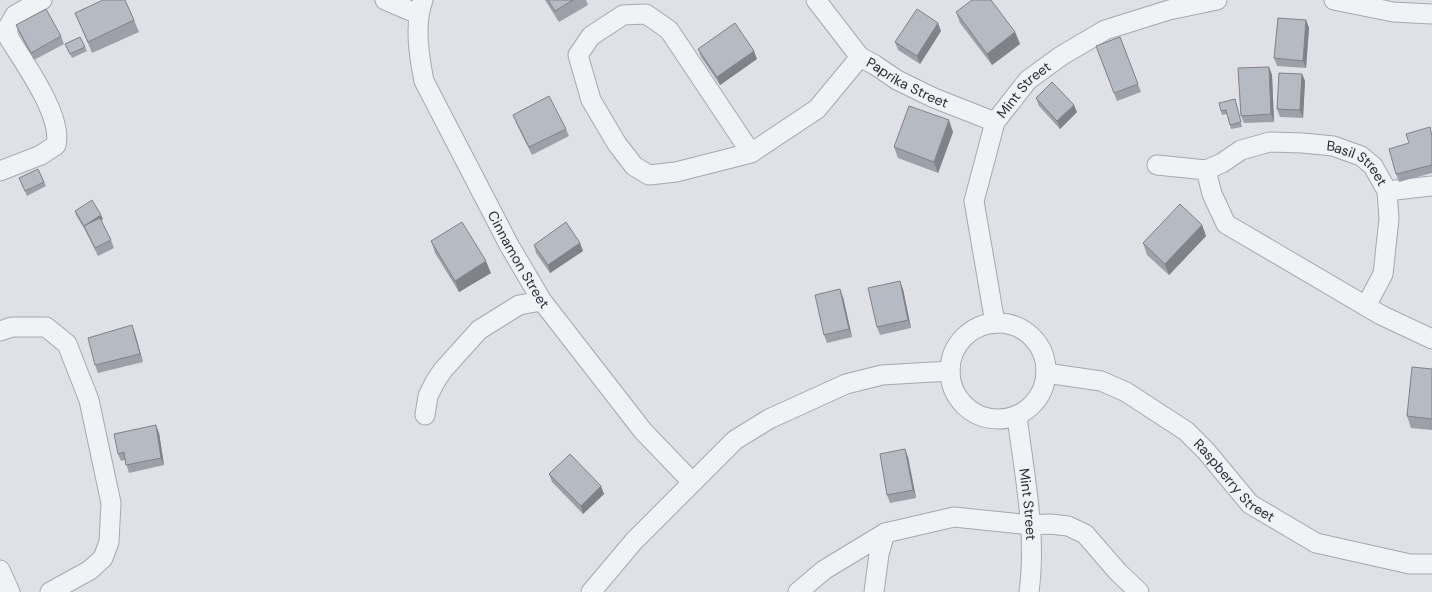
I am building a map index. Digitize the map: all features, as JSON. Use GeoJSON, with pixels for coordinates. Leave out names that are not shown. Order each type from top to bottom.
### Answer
{"type":"FeatureCollection","features":[{"type":"Feature","properties":{"kind":"street"},"geometry":{"type":"LineString","coordinates":[[0,172],[41,155],[56,146],[58,138],[47,101],[9,38],[7,29],[15,15],[42,0]]}},
{"type":"Feature","properties":{"kind":"street"},"geometry":{"type":"LineString","coordinates":[[385,0],[421,7]]}},
{"type":"Feature","properties":{"kind":"street","name":"Paprika Street"},"geometry":{"type":"LineString","coordinates":[[816,0],[860,57],[897,80],[934,98],[995,122]]}},
{"type":"Feature","properties":{"kind":"street","name":"Mint Street"},"geometry":{"type":"LineString","coordinates":[[995,323],[974,201],[995,122],[1028,80],[1061,56],[1104,30],[1169,10],[1216,0]]}},
{"type":"Feature","properties":{"kind":"street"},"geometry":{"type":"LineString","coordinates":[[1334,0],[1394,12],[1432,14]]}},
{"type":"Feature","properties":{"kind":"street","name":"Cinnamon Street"},"geometry":{"type":"LineString","coordinates":[[421,7],[421,67],[424,81],[509,245],[542,301],[643,431],[692,482]]}},
{"type":"Feature","properties":{"kind":"street"},"geometry":{"type":"LineString","coordinates":[[751,153],[669,30],[647,7],[623,15],[591,36],[578,55],[591,100],[617,144],[634,166],[649,175],[676,172],[751,153],[817,109],[860,57]]}},
{"type":"Feature","properties":{"kind":"street","name":"Basil Street"},"geometry":{"type":"LineString","coordinates":[[1206,170],[1241,150],[1270,142],[1333,146],[1361,156],[1373,166],[1387,191],[1389,219],[1383,274],[1366,306]]}},
{"type":"Feature","properties":{"kind":"street"},"geometry":{"type":"LineString","coordinates":[[1157,165],[1206,170],[1212,194],[1226,224],[1381,315],[1432,339]]}},
{"type":"Feature","properties":{"kind":"street"},"geometry":{"type":"LineString","coordinates":[[1387,191],[1432,186]]}},
{"type":"Feature","properties":{"kind":"street"},"geometry":{"type":"LineString","coordinates":[[425,415],[428,396],[435,382],[443,370],[479,330],[519,304],[542,301]]}},
{"type":"Feature","properties":{"kind":"street"},"geometry":{"type":"LineString","coordinates":[[995,323],[1021,328],[1032,336],[1040,347],[1045,360],[1046,373],[1044,387],[1038,399],[1029,409],[1017,416],[1002,419],[986,418],[971,412],[960,400],[952,386],[950,371],[952,357],[963,338],[980,326],[995,323]]}},
{"type":"Feature","properties":{"kind":"street"},"geometry":{"type":"LineString","coordinates":[[0,331],[12,327],[46,327],[67,344],[89,400],[111,503],[109,542],[103,558],[90,570],[50,592]]}},
{"type":"Feature","properties":{"kind":"street"},"geometry":{"type":"LineString","coordinates":[[591,592],[634,541],[735,440],[769,419],[846,384],[882,375],[950,371]]}},
{"type":"Feature","properties":{"kind":"street","name":"Raspberry Street"},"geometry":{"type":"LineString","coordinates":[[1046,373],[1101,381],[1126,392],[1186,431],[1206,451],[1250,504],[1316,543],[1410,564],[1432,564]]}},
{"type":"Feature","properties":{"kind":"street","name":"Mint Street"},"geometry":{"type":"LineString","coordinates":[[1017,416],[1031,525],[1032,553],[1029,592]]}},
{"type":"Feature","properties":{"kind":"street"},"geometry":{"type":"LineString","coordinates":[[798,592],[824,570],[885,533],[954,517],[1031,525],[1050,524],[1068,526],[1085,534],[1138,592]]}},
{"type":"Feature","properties":{"kind":"street"},"geometry":{"type":"LineString","coordinates":[[874,592],[879,554],[885,533]]}},
{"type":"Feature","properties":{"kind":"street"},"geometry":{"type":"LineString","coordinates":[[0,570],[10,592]]}},
{"type":"Feature","properties":{"kind":"building"},"geometry":{"type":"Polygon","coordinates":[[[103,0],[125,0],[134,20],[88,42],[75,13],[103,0]]]}},
{"type":"Feature","properties":{"kind":"building"},"geometry":{"type":"Polygon","coordinates":[[[548,0],[573,0],[555,11],[548,0]]]}},
{"type":"Feature","properties":{"kind":"building"},"geometry":{"type":"Polygon","coordinates":[[[972,0],[991,0],[1015,32],[987,54],[956,12],[972,0]]]}},
{"type":"Feature","properties":{"kind":"building"},"geometry":{"type":"Polygon","coordinates":[[[46,9],[61,36],[31,53],[16,25],[46,9]]]}},
{"type":"Feature","properties":{"kind":"building"},"geometry":{"type":"Polygon","coordinates":[[[917,9],[938,23],[917,56],[895,42],[917,9]]]}},
{"type":"Feature","properties":{"kind":"building"},"geometry":{"type":"Polygon","coordinates":[[[1278,18],[1306,20],[1303,61],[1274,58],[1278,18]]]}},
{"type":"Feature","properties":{"kind":"building"},"geometry":{"type":"Polygon","coordinates":[[[735,23],[754,51],[717,77],[698,49],[735,23]]]}},
{"type":"Feature","properties":{"kind":"building"},"geometry":{"type":"Polygon","coordinates":[[[80,37],[85,47],[70,54],[65,44],[80,37]]]}},
{"type":"Feature","properties":{"kind":"building"},"geometry":{"type":"Polygon","coordinates":[[[1120,37],[1138,84],[1114,93],[1096,46],[1120,37]]]}},
{"type":"Feature","properties":{"kind":"building"},"geometry":{"type":"Polygon","coordinates":[[[1269,67],[1271,114],[1241,116],[1238,68],[1269,67]]]}},
{"type":"Feature","properties":{"kind":"building"},"geometry":{"type":"Polygon","coordinates":[[[1279,73],[1302,74],[1300,110],[1277,109],[1279,73]]]}},
{"type":"Feature","properties":{"kind":"building"},"geometry":{"type":"Polygon","coordinates":[[[1052,82],[1074,105],[1057,121],[1036,98],[1052,82]]]}},
{"type":"Feature","properties":{"kind":"building"},"geometry":{"type":"Polygon","coordinates":[[[549,96],[566,129],[529,147],[513,115],[549,96]]]}},
{"type":"Feature","properties":{"kind":"building"},"geometry":{"type":"Polygon","coordinates":[[[1235,99],[1241,122],[1230,125],[1226,110],[1221,111],[1219,103],[1235,99]]]}},
{"type":"Feature","properties":{"kind":"building"},"geometry":{"type":"Polygon","coordinates":[[[909,106],[949,120],[934,162],[894,147],[909,106]]]}},
{"type":"Feature","properties":{"kind":"building"},"geometry":{"type":"Polygon","coordinates":[[[1430,127],[1432,136],[1432,165],[1396,174],[1389,149],[1409,143],[1406,134],[1430,127]]]}},
{"type":"Feature","properties":{"kind":"building"},"geometry":{"type":"Polygon","coordinates":[[[38,169],[44,182],[25,191],[19,178],[38,169]]]}},
{"type":"Feature","properties":{"kind":"building"},"geometry":{"type":"Polygon","coordinates":[[[92,200],[101,215],[84,226],[75,211],[92,200]]]}},
{"type":"Feature","properties":{"kind":"building"},"geometry":{"type":"Polygon","coordinates":[[[1180,204],[1202,225],[1165,264],[1143,243],[1180,204]]]}},
{"type":"Feature","properties":{"kind":"building"},"geometry":{"type":"Polygon","coordinates":[[[100,218],[111,240],[95,248],[84,226],[100,218]]]}},
{"type":"Feature","properties":{"kind":"building"},"geometry":{"type":"Polygon","coordinates":[[[462,222],[486,261],[455,281],[431,241],[462,222]]]}},
{"type":"Feature","properties":{"kind":"building"},"geometry":{"type":"Polygon","coordinates":[[[566,222],[580,243],[548,265],[534,245],[566,222]]]}},
{"type":"Feature","properties":{"kind":"building"},"geometry":{"type":"Polygon","coordinates":[[[900,281],[908,320],[877,327],[868,288],[900,281]]]}},
{"type":"Feature","properties":{"kind":"building"},"geometry":{"type":"Polygon","coordinates":[[[840,289],[849,329],[824,335],[815,295],[840,289]]]}},
{"type":"Feature","properties":{"kind":"building"},"geometry":{"type":"Polygon","coordinates":[[[132,325],[140,354],[95,365],[88,338],[132,325]]]}},
{"type":"Feature","properties":{"kind":"building"},"geometry":{"type":"Polygon","coordinates":[[[1412,367],[1432,369],[1432,419],[1407,416],[1412,367]]]}},
{"type":"Feature","properties":{"kind":"building"},"geometry":{"type":"Polygon","coordinates":[[[156,425],[161,458],[126,465],[124,452],[118,454],[114,434],[156,425]]]}},
{"type":"Feature","properties":{"kind":"building"},"geometry":{"type":"Polygon","coordinates":[[[905,449],[913,490],[887,495],[880,454],[905,449]]]}},
{"type":"Feature","properties":{"kind":"building"},"geometry":{"type":"Polygon","coordinates":[[[570,454],[601,486],[581,506],[549,474],[570,454]]]}}]}
